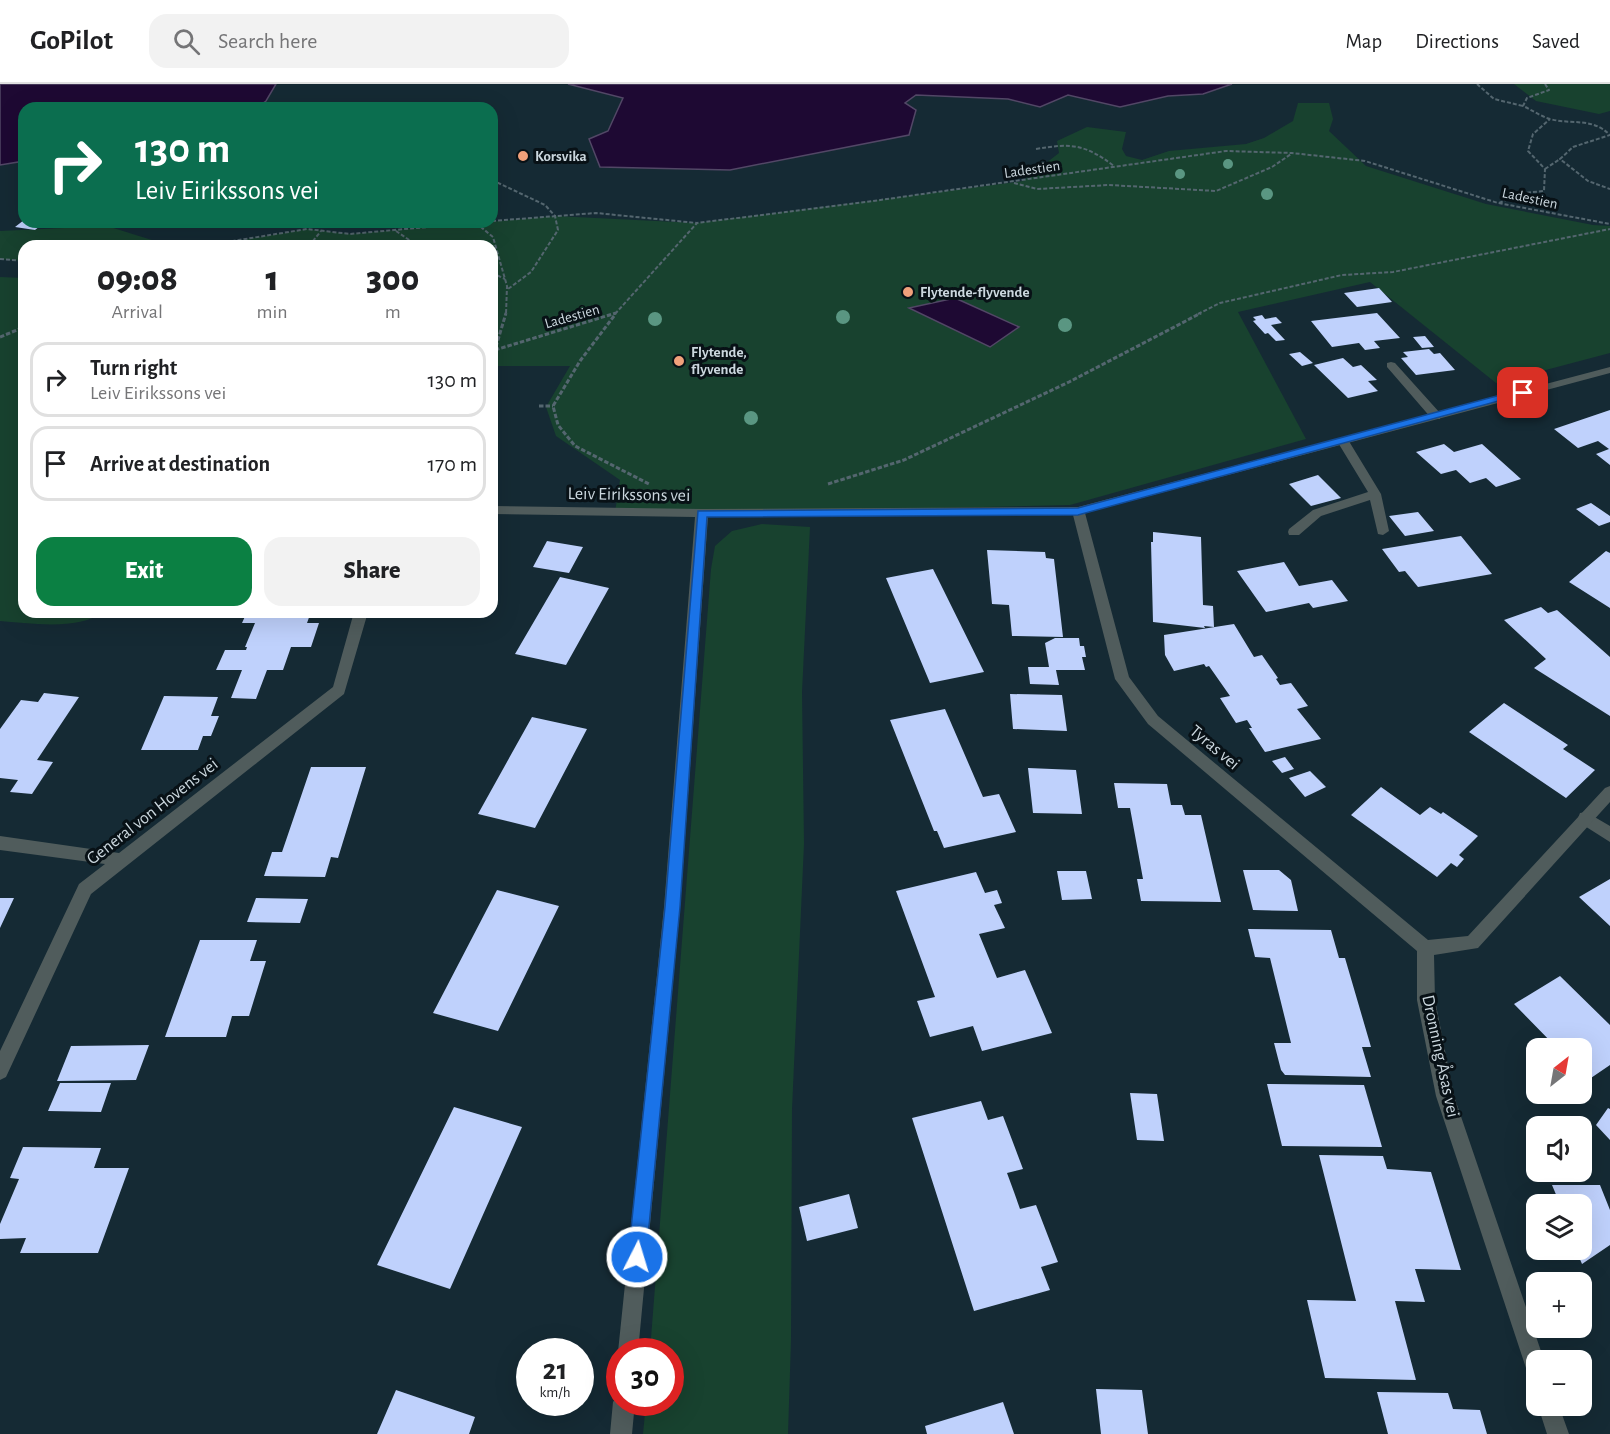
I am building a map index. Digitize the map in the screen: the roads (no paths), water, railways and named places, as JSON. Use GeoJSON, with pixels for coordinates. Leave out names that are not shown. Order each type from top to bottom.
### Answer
{"type":"FeatureCollection","features":[{"type":"Feature","properties":{"kind":"street"},"geometry":{"type":"LineString","coordinates":[[1391,365],[1436,416]]}},
{"type":"Feature","properties":{"kind":"street","name":"Leiv Eirikssons vei"},"geometry":{"type":"LineString","coordinates":[[498,510],[667,513],[1078,512],[1610,370]]}},
{"type":"Feature","properties":{"kind":"street"},"geometry":{"type":"LineString","coordinates":[[1343,441],[1375,494],[1383,531]]}},
{"type":"Feature","properties":{"kind":"street"},"geometry":{"type":"LineString","coordinates":[[1294,532],[1317,513],[1375,494]]}},
{"type":"Feature","properties":{"kind":"street","name":"Tyras vei"},"geometry":{"type":"LineString","coordinates":[[1078,512],[1122,679],[1153,720],[1425,948]]}},
{"type":"Feature","properties":{"kind":"street"},"geometry":{"type":"LineString","coordinates":[[629,1338],[673,895],[702,513]]}},
{"type":"Feature","properties":{"kind":"street","name":"General von Hovens vei"},"geometry":{"type":"LineString","coordinates":[[0,1071],[85,889],[339,690],[359,618]]}},
{"type":"Feature","properties":{"kind":"street"},"geometry":{"type":"LineString","coordinates":[[1425,948],[1472,943],[1610,792]]}},
{"type":"Feature","properties":{"kind":"street"},"geometry":{"type":"LineString","coordinates":[[1586,818],[1610,835]]}},
{"type":"Feature","properties":{"kind":"street"},"geometry":{"type":"LineString","coordinates":[[0,843],[121,860]]}},
{"type":"Feature","properties":{"kind":"street","name":"Dronning Åsas vei"},"geometry":{"type":"LineString","coordinates":[[1425,948],[1426,1000],[1446,1096],[1530,1350]]}},
{"type":"Feature","properties":{"kind":"street"},"geometry":{"type":"LineString","coordinates":[[621,1434],[623,1416]]}},
{"type":"Feature","properties":{"kind":"street"},"geometry":{"type":"LineString","coordinates":[[1552,1416],[1558,1434]]}},
{"type":"Feature","properties":{"kind":"place","name":"Korsvika"},"geometry":{"type":"Point","coordinates":[523,156]}},
{"type":"Feature","properties":{"kind":"place","name":"Flytende-flyvende"},"geometry":{"type":"Point","coordinates":[908,292]}},
{"type":"Feature","properties":{"kind":"place","name":"Flytende, flyvende"},"geometry":{"type":"Point","coordinates":[679,361]}}]}
